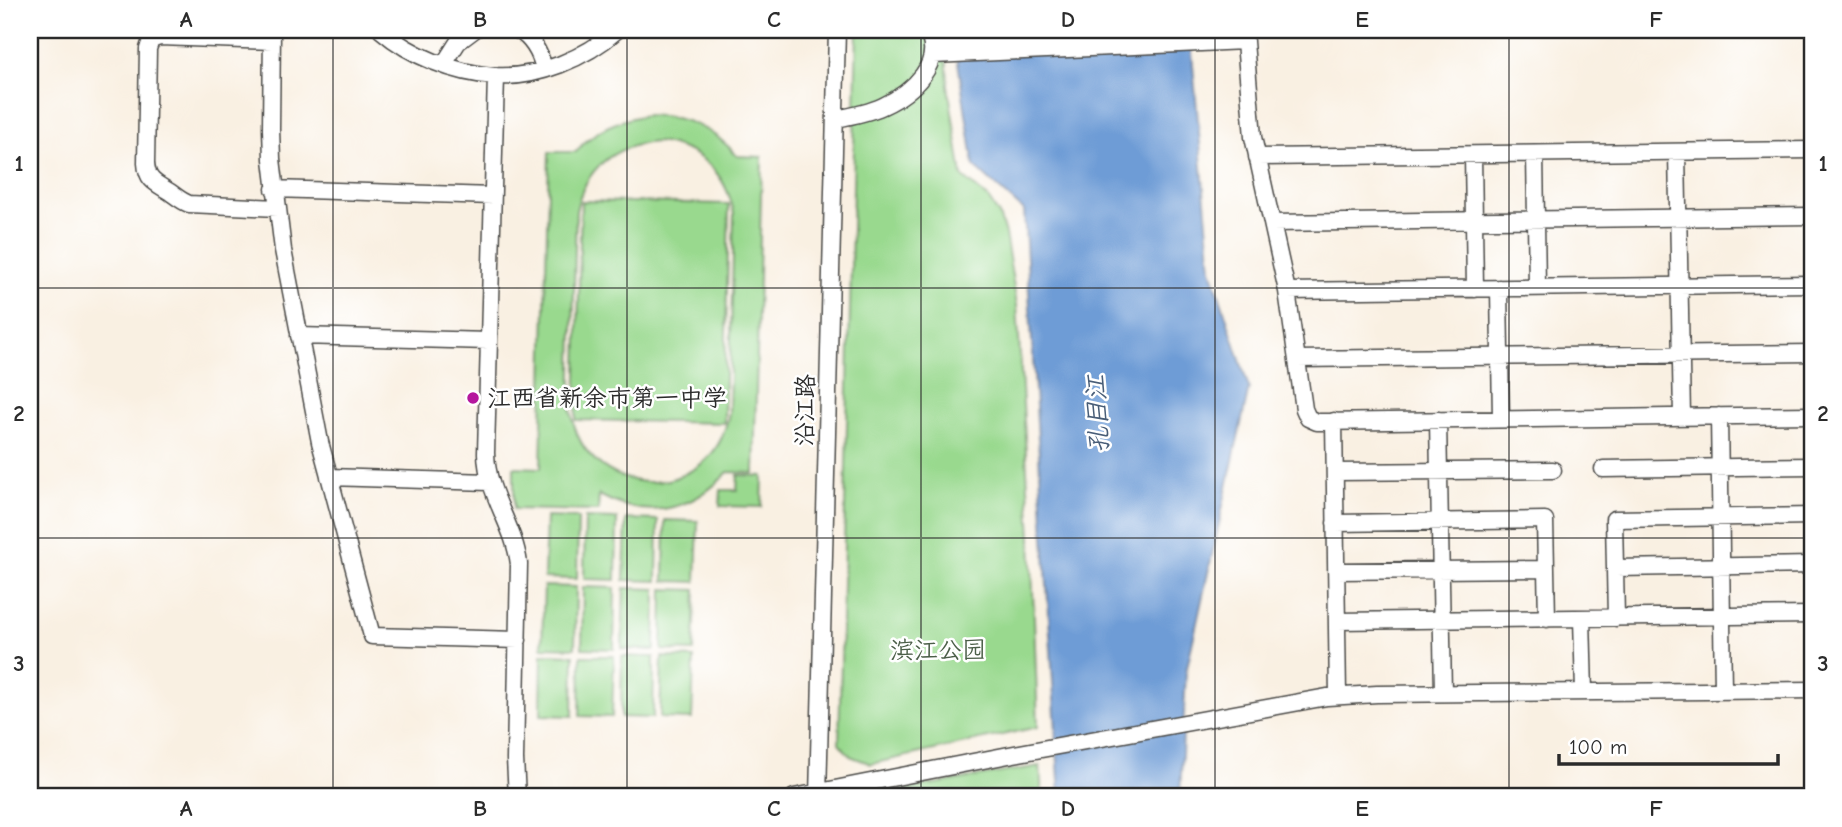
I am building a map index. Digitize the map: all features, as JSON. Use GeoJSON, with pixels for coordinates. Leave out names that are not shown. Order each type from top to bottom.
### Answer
{"type":"FeatureCollection","features":[{"type":"Feature","properties":{"kind":"street"},"geometry":{"type":"LineString","coordinates":[[381,30],[409,50],[444,64],[496,76],[520,75],[544,69],[589,51],[617,30]]}},
{"type":"Feature","properties":{"kind":"street"},"geometry":{"type":"LineString","coordinates":[[444,64],[458,43],[474,30]]}},
{"type":"Feature","properties":{"kind":"street"},"geometry":{"type":"LineString","coordinates":[[518,30],[525,34],[536,48],[544,69]]}},
{"type":"Feature","properties":{"kind":"street","name":"沿江路"},"geometry":{"type":"LineString","coordinates":[[817,795],[837,30]]}},
{"type":"Feature","properties":{"kind":"street"},"geometry":{"type":"LineString","coordinates":[[277,208],[189,204],[151,181],[146,163],[148,48],[151,40],[160,37],[272,35],[271,129],[277,208],[313,407],[372,636],[518,640]]}},
{"type":"Feature","properties":{"kind":"street"},"geometry":{"type":"LineString","coordinates":[[835,119],[868,112],[897,98],[921,78],[930,65],[937,45],[1245,35],[1257,158],[1287,291],[1304,409],[1308,418],[1317,422],[1812,415]]}},
{"type":"Feature","properties":{"kind":"street"},"geometry":{"type":"LineString","coordinates":[[496,76],[485,453],[489,482],[518,554],[515,759],[517,797]]}},
{"type":"Feature","properties":{"kind":"street"},"geometry":{"type":"LineString","coordinates":[[1257,158],[1812,150]]}},
{"type":"Feature","properties":{"kind":"street"},"geometry":{"type":"LineString","coordinates":[[1677,152],[1682,417]]}},
{"type":"Feature","properties":{"kind":"street"},"geometry":{"type":"LineString","coordinates":[[1535,154],[1538,288]]}},
{"type":"Feature","properties":{"kind":"street"},"geometry":{"type":"LineString","coordinates":[[1473,155],[1475,289]]}},
{"type":"Feature","properties":{"kind":"street"},"geometry":{"type":"LineString","coordinates":[[274,189],[493,195]]}},
{"type":"Feature","properties":{"kind":"street"},"geometry":{"type":"LineString","coordinates":[[1272,223],[1812,216]]}},
{"type":"Feature","properties":{"kind":"street"},"geometry":{"type":"LineString","coordinates":[[1287,291],[1812,284]]}},
{"type":"Feature","properties":{"kind":"street"},"geometry":{"type":"LineString","coordinates":[[1499,288],[1501,419]]}},
{"type":"Feature","properties":{"kind":"street"},"geometry":{"type":"LineString","coordinates":[[299,336],[489,341]]}},
{"type":"Feature","properties":{"kind":"street"},"geometry":{"type":"LineString","coordinates":[[1297,359],[1812,353]]}},
{"type":"Feature","properties":{"kind":"street"},"geometry":{"type":"LineString","coordinates":[[1719,416],[1724,690]]}},
{"type":"Feature","properties":{"kind":"street"},"geometry":{"type":"LineString","coordinates":[[1438,420],[1443,693]]}},
{"type":"Feature","properties":{"kind":"street"},"geometry":{"type":"LineString","coordinates":[[1334,421],[1338,696]]}},
{"type":"Feature","properties":{"kind":"street"},"geometry":{"type":"LineString","coordinates":[[1603,469],[1812,466]]}},
{"type":"Feature","properties":{"kind":"street"},"geometry":{"type":"LineString","coordinates":[[1335,472],[1553,470]]}},
{"type":"Feature","properties":{"kind":"street"},"geometry":{"type":"LineString","coordinates":[[329,477],[489,482]]}},
{"type":"Feature","properties":{"kind":"street"},"geometry":{"type":"LineString","coordinates":[[1616,618],[1614,519],[1812,516]]}},
{"type":"Feature","properties":{"kind":"street"},"geometry":{"type":"LineString","coordinates":[[1335,523],[1545,520],[1547,619]]}},
{"type":"Feature","properties":{"kind":"street"},"geometry":{"type":"LineString","coordinates":[[1615,568],[1812,565]]}},
{"type":"Feature","properties":{"kind":"street"},"geometry":{"type":"LineString","coordinates":[[1336,571],[1546,569]]}},
{"type":"Feature","properties":{"kind":"street"},"geometry":{"type":"LineString","coordinates":[[1337,621],[1812,615]]}},
{"type":"Feature","properties":{"kind":"street"},"geometry":{"type":"LineString","coordinates":[[1582,618],[1584,692]]}},
{"type":"Feature","properties":{"kind":"street"},"geometry":{"type":"LineString","coordinates":[[794,797],[817,795],[1014,754],[1338,696],[1812,690]]}},
{"type":"Feature","properties":{"kind":"green space","name":"滨江公园"},"geometry":{"type":"Polygon","coordinates":[[[857,30],[945,30],[948,86],[962,176],[988,198],[999,215],[1005,234],[1017,305],[1031,537],[1038,727],[871,764],[850,756],[839,743],[857,30]]]}},
{"type":"Feature","properties":{"kind":"green space"},"geometry":{"type":"Polygon","coordinates":[[[636,117],[672,117],[685,121],[708,131],[737,156],[762,157],[754,473],[728,472],[699,496],[668,508],[634,508],[599,495],[598,511],[514,509],[514,467],[541,468],[549,152],[576,152],[599,132],[636,117]],[[657,142],[642,144],[615,154],[594,171],[586,182],[576,211],[571,410],[578,436],[596,461],[622,477],[637,481],[667,480],[700,465],[718,445],[729,413],[734,214],[730,199],[717,174],[698,156],[657,142]]]}},
{"type":"Feature","properties":{"kind":"green space"},"geometry":{"type":"Polygon","coordinates":[[[581,201],[729,204],[724,423],[576,420],[581,201]]]}},
{"type":"Feature","properties":{"kind":"green space"},"geometry":{"type":"Polygon","coordinates":[[[738,475],[763,476],[762,507],[720,506],[721,490],[737,490],[738,475]]]}},
{"type":"Feature","properties":{"kind":"green space"},"geometry":{"type":"Polygon","coordinates":[[[546,517],[578,518],[577,579],[544,578],[546,517]]]}},
{"type":"Feature","properties":{"kind":"green space"},"geometry":{"type":"Polygon","coordinates":[[[585,518],[617,519],[616,580],[584,579],[585,518]]]}},
{"type":"Feature","properties":{"kind":"green space"},"geometry":{"type":"Polygon","coordinates":[[[626,519],[658,520],[657,581],[624,580],[626,519]]]}},
{"type":"Feature","properties":{"kind":"green space"},"geometry":{"type":"Polygon","coordinates":[[[665,520],[698,521],[696,582],[664,581],[665,520]]]}},
{"type":"Feature","properties":{"kind":"green space"},"geometry":{"type":"Polygon","coordinates":[[[544,586],[576,587],[575,648],[542,647],[544,586]]]}},
{"type":"Feature","properties":{"kind":"green space"},"geometry":{"type":"Polygon","coordinates":[[[583,587],[615,588],[614,649],[582,648],[583,587]]]}},
{"type":"Feature","properties":{"kind":"green space"},"geometry":{"type":"Polygon","coordinates":[[[624,588],[656,589],[655,650],[622,649],[624,588]]]}},
{"type":"Feature","properties":{"kind":"green space"},"geometry":{"type":"Polygon","coordinates":[[[663,589],[696,590],[694,651],[662,650],[663,589]]]}},
{"type":"Feature","properties":{"kind":"green space"},"geometry":{"type":"Polygon","coordinates":[[[542,654],[574,655],[573,716],[541,715],[542,654]]]}},
{"type":"Feature","properties":{"kind":"green space"},"geometry":{"type":"Polygon","coordinates":[[[581,656],[614,656],[612,717],[580,716],[581,656]]]}},
{"type":"Feature","properties":{"kind":"green space"},"geometry":{"type":"Polygon","coordinates":[[[622,656],[654,657],[653,718],[621,717],[622,656]]]}},
{"type":"Feature","properties":{"kind":"green space"},"geometry":{"type":"Polygon","coordinates":[[[662,657],[694,658],[692,719],[660,718],[662,657]]]}},
{"type":"Feature","properties":{"kind":"green space"},"geometry":{"type":"Polygon","coordinates":[[[1040,766],[1042,797],[874,797],[893,791],[1040,766]]]}},
{"type":"Feature","properties":{"kind":"water","name":"孔目江"},"geometry":{"type":"Polygon","coordinates":[[[953,30],[1190,30],[1211,269],[1249,388],[1186,672],[1180,797],[1060,797],[1024,211],[974,166],[953,30]]]}},
{"type":"Feature","properties":{"kind":"place","name":"江西省新余市第一中学"},"geometry":{"type":"Point","coordinates":[473,398]}}]}
